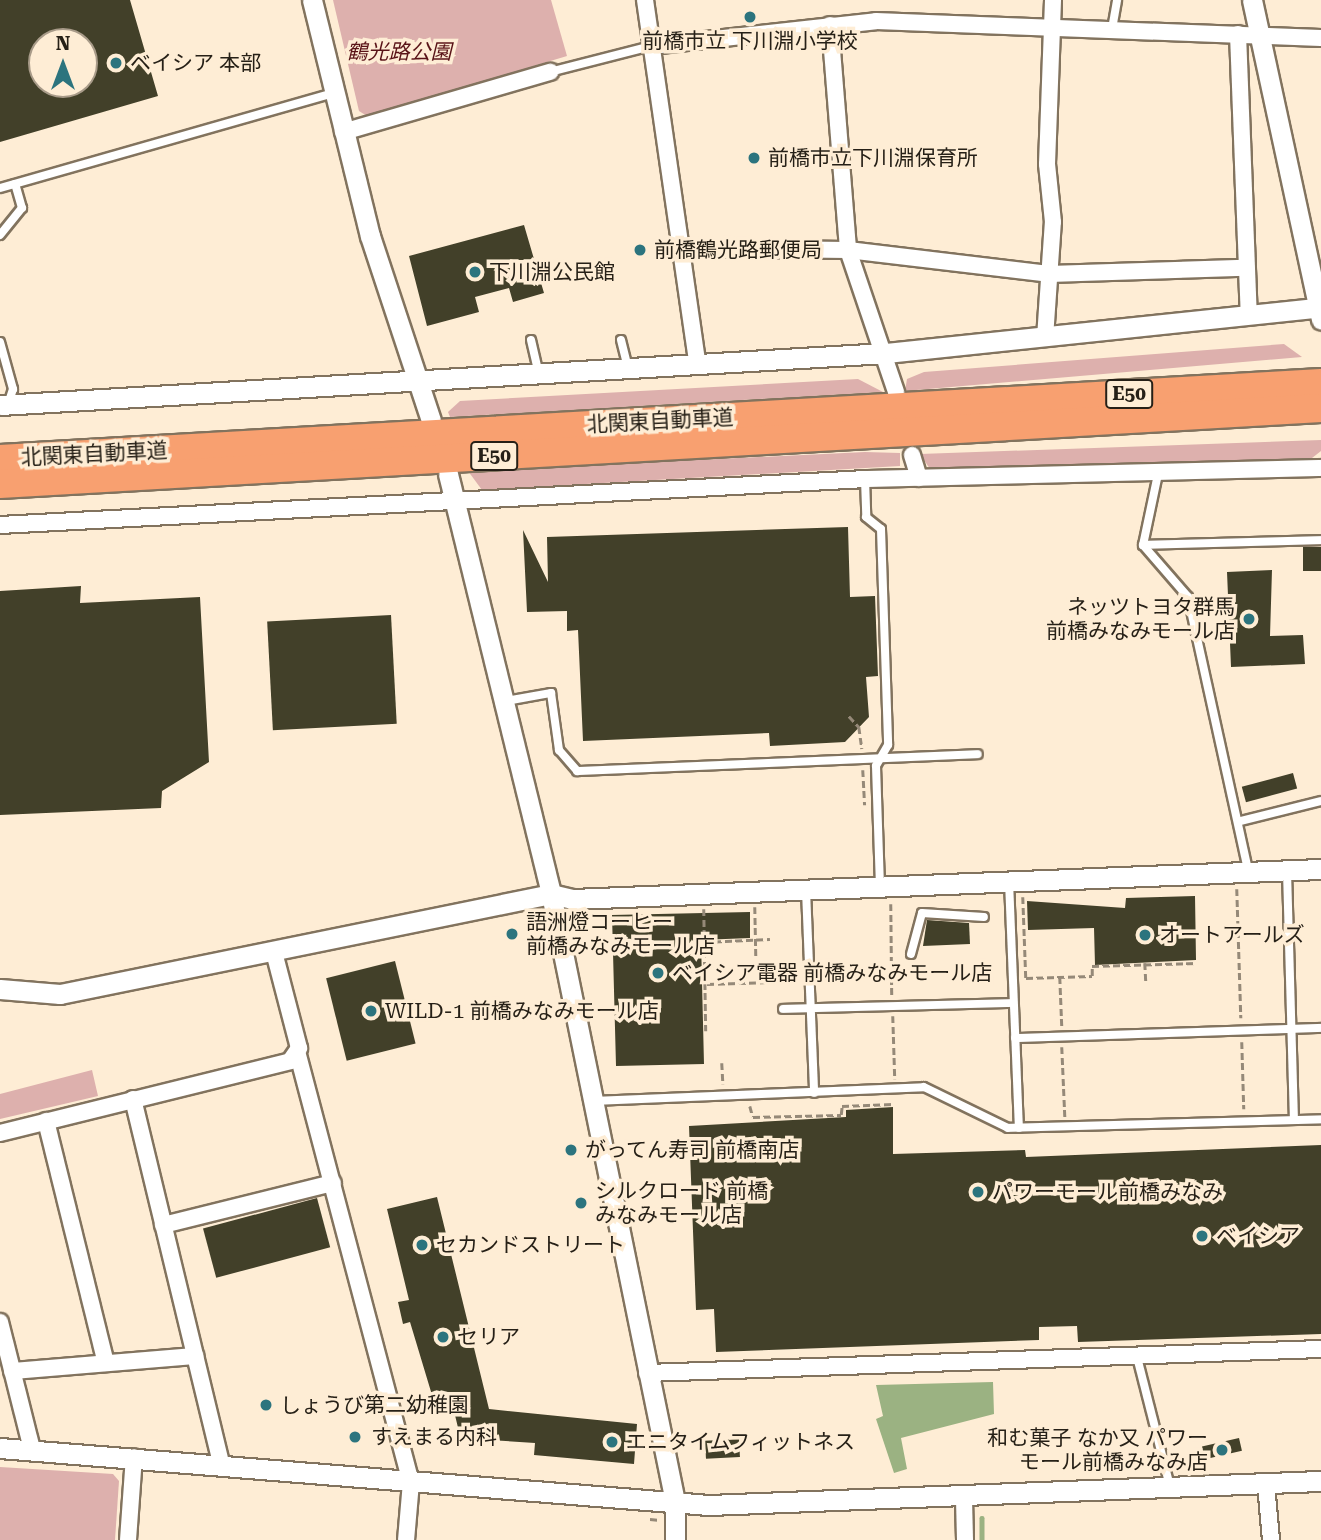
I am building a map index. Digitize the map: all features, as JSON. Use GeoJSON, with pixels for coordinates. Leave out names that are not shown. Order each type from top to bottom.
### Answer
{"type":"FeatureCollection","features":[{"type":"Feature","properties":{"kind":"highway","name":"北関東自動車道"},"geometry":{"type":"LineString","coordinates":[[0,459],[960,404],[1311,396]]}},
{"type":"Feature","properties":{"kind":"highway","name":"北関東自動車道"},"geometry":{"type":"LineString","coordinates":[[0,484],[989,427],[1311,396]]}},
{"type":"Feature","properties":{"kind":"street"},"geometry":{"type":"LineString","coordinates":[[312,0],[342,132],[415,379],[430,420]]}},
{"type":"Feature","properties":{"kind":"street"},"geometry":{"type":"LineString","coordinates":[[645,0],[697,363]]}},
{"type":"Feature","properties":{"kind":"street"},"geometry":{"type":"LineString","coordinates":[[1045,338],[1049,274],[1052,0]]}},
{"type":"Feature","properties":{"kind":"street"},"geometry":{"type":"LineString","coordinates":[[3,401],[886,353],[1249,316],[1320,312],[1252,0]]}},
{"type":"Feature","properties":{"kind":"street"},"geometry":{"type":"LineString","coordinates":[[651,46],[830,25],[1053,27],[1321,38]]}},
{"type":"Feature","properties":{"kind":"street"},"geometry":{"type":"LineString","coordinates":[[830,25],[848,250],[886,353],[896,392]]}},
{"type":"Feature","properties":{"kind":"street"},"geometry":{"type":"LineString","coordinates":[[1238,34],[1245,268],[1249,316]]}},
{"type":"Feature","properties":{"kind":"street"},"geometry":{"type":"LineString","coordinates":[[342,132],[550,72]]}},
{"type":"Feature","properties":{"kind":"street"},"geometry":{"type":"LineString","coordinates":[[680,248],[848,250],[1049,274],[1245,268]]}},
{"type":"Feature","properties":{"kind":"street"},"geometry":{"type":"LineString","coordinates":[[912,455],[919,478]]}},
{"type":"Feature","properties":{"kind":"street"},"geometry":{"type":"LineString","coordinates":[[0,525],[455,498],[865,479],[1321,468]]}},
{"type":"Feature","properties":{"kind":"street"},"geometry":{"type":"LineString","coordinates":[[448,474],[506,701],[551,894],[589,1101],[676,1502],[675,1540]]}},
{"type":"Feature","properties":{"kind":"street"},"geometry":{"type":"LineString","coordinates":[[0,989],[60,994],[551,894],[1016,887],[1243,879],[1287,870],[1321,869]]}},
{"type":"Feature","properties":{"kind":"street"},"geometry":{"type":"LineString","coordinates":[[274,952],[298,1055],[411,1482],[406,1540]]}},
{"type":"Feature","properties":{"kind":"street"},"geometry":{"type":"LineString","coordinates":[[0,1133],[298,1055]]}},
{"type":"Feature","properties":{"kind":"street"},"geometry":{"type":"LineString","coordinates":[[133,1099],[221,1463]]}},
{"type":"Feature","properties":{"kind":"street"},"geometry":{"type":"LineString","coordinates":[[46,1121],[106,1363]]}},
{"type":"Feature","properties":{"kind":"street"},"geometry":{"type":"LineString","coordinates":[[163,1225],[333,1183]]}},
{"type":"Feature","properties":{"kind":"street"},"geometry":{"type":"LineString","coordinates":[[1,1328],[32,1449]]}},
{"type":"Feature","properties":{"kind":"street"},"geometry":{"type":"LineString","coordinates":[[646,1373],[1321,1349]]}},
{"type":"Feature","properties":{"kind":"street"},"geometry":{"type":"LineString","coordinates":[[12,1371],[195,1356]]}},
{"type":"Feature","properties":{"kind":"street"},"geometry":{"type":"LineString","coordinates":[[0,1448],[221,1463],[411,1482],[676,1502],[964,1499],[1321,1480]]}},
{"type":"Feature","properties":{"kind":"street"},"geometry":{"type":"LineString","coordinates":[[128,1540],[134,1457]]}},
{"type":"Feature","properties":{"kind":"street"},"geometry":{"type":"LineString","coordinates":[[1266,1484],[1271,1540]]}},
{"type":"Feature","properties":{"kind":"street"},"geometry":{"type":"LineString","coordinates":[[964,1499],[965,1540]]}},
{"type":"Feature","properties":{"kind":"lane"},"geometry":{"type":"LineString","coordinates":[[1112,29],[1118,0]]}},
{"type":"Feature","properties":{"kind":"lane"},"geometry":{"type":"LineString","coordinates":[[550,72],[651,46]]}},
{"type":"Feature","properties":{"kind":"lane"},"geometry":{"type":"LineString","coordinates":[[0,188],[333,93]]}},
{"type":"Feature","properties":{"kind":"lane"},"geometry":{"type":"LineString","coordinates":[[0,235],[22,208],[15,184]]}},
{"type":"Feature","properties":{"kind":"lane"},"geometry":{"type":"LineString","coordinates":[[531,340],[538,372]]}},
{"type":"Feature","properties":{"kind":"lane"},"geometry":{"type":"LineString","coordinates":[[621,340],[628,368]]}},
{"type":"Feature","properties":{"kind":"lane"},"geometry":{"type":"LineString","coordinates":[[0,342],[13,389],[3,401]]}},
{"type":"Feature","properties":{"kind":"lane"},"geometry":{"type":"LineString","coordinates":[[1143,545],[1158,474]]}},
{"type":"Feature","properties":{"kind":"lane"},"geometry":{"type":"LineString","coordinates":[[865,479],[866,517],[881,528],[888,746],[878,760],[880,887]]}},
{"type":"Feature","properties":{"kind":"lane"},"geometry":{"type":"LineString","coordinates":[[1143,545],[1321,540]]}},
{"type":"Feature","properties":{"kind":"lane"},"geometry":{"type":"LineString","coordinates":[[1143,545],[1188,597],[1241,821],[1243,879]]}},
{"type":"Feature","properties":{"kind":"lane"},"geometry":{"type":"LineString","coordinates":[[506,701],[551,693],[559,750],[577,771],[978,754]]}},
{"type":"Feature","properties":{"kind":"lane"},"geometry":{"type":"LineString","coordinates":[[1241,821],[1321,801]]}},
{"type":"Feature","properties":{"kind":"lane"},"geometry":{"type":"LineString","coordinates":[[1287,870],[1294,1120]]}},
{"type":"Feature","properties":{"kind":"lane"},"geometry":{"type":"LineString","coordinates":[[1016,887],[1013,1003],[1018,1128]]}},
{"type":"Feature","properties":{"kind":"lane"},"geometry":{"type":"LineString","coordinates":[[806,890],[814,1093]]}},
{"type":"Feature","properties":{"kind":"lane"},"geometry":{"type":"LineString","coordinates":[[911,954],[922,913],[984,917]]}},
{"type":"Feature","properties":{"kind":"lane"},"geometry":{"type":"LineString","coordinates":[[783,1009],[1013,1003]]}},
{"type":"Feature","properties":{"kind":"lane"},"geometry":{"type":"LineString","coordinates":[[1015,1038],[1321,1027]]}},
{"type":"Feature","properties":{"kind":"lane"},"geometry":{"type":"LineString","coordinates":[[589,1101],[932,1087],[1018,1128],[1321,1119]]}},
{"type":"Feature","properties":{"kind":"lane"},"geometry":{"type":"LineString","coordinates":[[1137,1357],[1170,1489]]}},
{"type":"Feature","properties":{"kind":"path"},"geometry":{"type":"LineString","coordinates":[[849,716],[859,727],[865,808]]}},
{"type":"Feature","properties":{"kind":"path"},"geometry":{"type":"LineString","coordinates":[[1243,879],[1244,1121]]}},
{"type":"Feature","properties":{"kind":"path"},"geometry":{"type":"LineString","coordinates":[[1016,887],[1026,978],[1092,976],[1092,966],[1197,963]]}},
{"type":"Feature","properties":{"kind":"path"},"geometry":{"type":"LineString","coordinates":[[754,904],[756,956]]}},
{"type":"Feature","properties":{"kind":"path"},"geometry":{"type":"LineString","coordinates":[[704,906],[706,1031]]}},
{"type":"Feature","properties":{"kind":"path"},"geometry":{"type":"LineString","coordinates":[[705,942],[770,939]]}},
{"type":"Feature","properties":{"kind":"path"},"geometry":{"type":"LineString","coordinates":[[1145,964],[1146,983]]}},
{"type":"Feature","properties":{"kind":"path"},"geometry":{"type":"LineString","coordinates":[[1060,977],[1065,1127]]}},
{"type":"Feature","properties":{"kind":"path"},"geometry":{"type":"LineString","coordinates":[[705,984],[773,982]]}},
{"type":"Feature","properties":{"kind":"path"},"geometry":{"type":"LineString","coordinates":[[743,1106],[752,1106],[753,1118],[841,1115],[842,1106],[893,1104]]}},
{"type":"Feature","properties":{"kind":"green space","name":"鶴光路公園"},"geometry":{"type":"Polygon","coordinates":[[[333,0],[551,0],[567,56],[367,116],[359,111],[333,0]]]}},
{"type":"Feature","properties":{"kind":"green space"},"geometry":{"type":"Polygon","coordinates":[[[1284,344],[1302,357],[905,391],[907,379],[924,372],[1284,344]]]}},
{"type":"Feature","properties":{"kind":"green space"},"geometry":{"type":"Polygon","coordinates":[[[858,379],[883,392],[450,417],[448,412],[460,401],[858,379]]]}},
{"type":"Feature","properties":{"kind":"green space"},"geometry":{"type":"Polygon","coordinates":[[[1321,440],[1321,451],[1312,458],[985,471],[930,469],[920,454],[1321,440]]]}},
{"type":"Feature","properties":{"kind":"green space"},"geometry":{"type":"Polygon","coordinates":[[[865,452],[900,453],[900,466],[482,490],[468,471],[865,452]]]}},
{"type":"Feature","properties":{"kind":"green space"},"geometry":{"type":"Polygon","coordinates":[[[92,1070],[98,1096],[0,1119],[0,1094],[92,1070]]]}},
{"type":"Feature","properties":{"kind":"green space"},"geometry":{"type":"Polygon","coordinates":[[[0,1467],[113,1474],[119,1481],[115,1540],[0,1540],[0,1467]]]}},
{"type":"Feature","properties":{"kind":"shaded area"},"geometry":{"type":"Polygon","coordinates":[[[993,1382],[994,1414],[901,1438],[907,1469],[894,1473],[876,1419],[883,1416],[876,1385],[993,1382]]]}},
{"type":"Feature","properties":{"kind":"building","name":"ベイシア 本部"},"geometry":{"type":"Polygon","coordinates":[[[0,0],[130,0],[158,96],[0,142],[0,0]]]}},
{"type":"Feature","properties":{"kind":"building","name":"下川淵公民館"},"geometry":{"type":"Polygon","coordinates":[[[524,225],[544,293],[513,302],[509,288],[475,297],[479,312],[427,326],[409,256],[524,225]]]}},
{"type":"Feature","properties":{"kind":"building"},"geometry":{"type":"Polygon","coordinates":[[[848,527],[850,597],[875,596],[878,676],[866,677],[869,717],[845,742],[770,746],[769,733],[583,741],[578,630],[567,631],[567,611],[527,612],[523,530],[548,582],[547,537],[848,527]]]}},
{"type":"Feature","properties":{"kind":"building"},"geometry":{"type":"Polygon","coordinates":[[[1303,547],[1321,547],[1321,571],[1303,571],[1303,547]]]}},
{"type":"Feature","properties":{"kind":"building","name":"ネッツトヨタ群馬 前橋みなみモール店"},"geometry":{"type":"Polygon","coordinates":[[[1272,570],[1270,636],[1303,635],[1305,664],[1231,667],[1227,572],[1272,570]]]}},
{"type":"Feature","properties":{"kind":"building"},"geometry":{"type":"Polygon","coordinates":[[[81,586],[80,603],[200,597],[209,762],[162,791],[161,808],[0,815],[0,591],[81,586]]]}},
{"type":"Feature","properties":{"kind":"building"},"geometry":{"type":"Polygon","coordinates":[[[391,615],[397,724],[273,730],[267,621],[391,615]]]}},
{"type":"Feature","properties":{"kind":"building"},"geometry":{"type":"Polygon","coordinates":[[[1293,773],[1297,788],[1246,802],[1242,787],[1293,773]]]}},
{"type":"Feature","properties":{"kind":"building","name":"オートアールズ"},"geometry":{"type":"Polygon","coordinates":[[[1195,896],[1196,960],[1095,965],[1094,928],[1028,930],[1027,901],[1125,908],[1126,898],[1195,896]]]}},
{"type":"Feature","properties":{"kind":"building","name":"ベイシア電器 前橋みなみモール店"},"geometry":{"type":"Polygon","coordinates":[[[750,912],[750,938],[701,940],[704,1064],[616,1066],[612,915],[750,912]]]}},
{"type":"Feature","properties":{"kind":"building"},"geometry":{"type":"Polygon","coordinates":[[[927,920],[969,923],[970,944],[923,946],[927,920]]]}},
{"type":"Feature","properties":{"kind":"building","name":"WILD-1 前橋みなみモール店"},"geometry":{"type":"Polygon","coordinates":[[[395,961],[416,1043],[347,1061],[326,978],[395,961]]]}},
{"type":"Feature","properties":{"kind":"building"},"geometry":{"type":"Polygon","coordinates":[[[893,1107],[893,1154],[1025,1150],[1026,1157],[1321,1145],[1321,1334],[1078,1342],[1077,1326],[1039,1327],[1039,1340],[716,1352],[714,1309],[696,1310],[689,1126],[846,1117],[846,1110],[893,1107]]]}},
{"type":"Feature","properties":{"kind":"building"},"geometry":{"type":"Polygon","coordinates":[[[437,1197],[489,1409],[637,1424],[634,1464],[534,1455],[535,1443],[489,1440],[490,1429],[460,1436],[454,1411],[438,1415],[410,1322],[403,1324],[398,1302],[409,1300],[387,1209],[437,1197]]]}},
{"type":"Feature","properties":{"kind":"building"},"geometry":{"type":"Polygon","coordinates":[[[317,1198],[330,1247],[216,1278],[203,1229],[317,1198]]]}},
{"type":"Feature","properties":{"kind":"building","name":"和む菓子 なか又 パワー モール前橋みなみ店"},"geometry":{"type":"Polygon","coordinates":[[[1239,1438],[1242,1451],[1205,1459],[1202,1447],[1239,1438]]]}},
{"type":"Feature","properties":{"kind":"building"},"geometry":{"type":"Polygon","coordinates":[[[739,1439],[740,1457],[706,1459],[705,1441],[739,1439]]]}},
{"type":"Feature","properties":{"kind":"waterway"},"geometry":{"type":"LineString","coordinates":[[982,1518],[982,1540]]}},
{"type":"Feature","properties":{"kind":"place","name":"前橋市立 下川淵小学校"},"geometry":{"type":"Point","coordinates":[750,17]}},
{"type":"Feature","properties":{"kind":"place","name":"ベイシア 本部"},"geometry":{"type":"Point","coordinates":[116,63]}},
{"type":"Feature","properties":{"kind":"place","name":"前橋市立下川淵保育所"},"geometry":{"type":"Point","coordinates":[754,158]}},
{"type":"Feature","properties":{"kind":"place","name":"前橋鶴光路郵便局"},"geometry":{"type":"Point","coordinates":[640,250]}},
{"type":"Feature","properties":{"kind":"place","name":"下川淵公民館"},"geometry":{"type":"Point","coordinates":[475,272]}},
{"type":"Feature","properties":{"kind":"place","name":"ネッツトヨタ群馬 前橋みなみモール店"},"geometry":{"type":"Point","coordinates":[1249,619]}},
{"type":"Feature","properties":{"kind":"place","name":"語洲燈コーヒー 前橋みなみモール店"},"geometry":{"type":"Point","coordinates":[512,934]}},
{"type":"Feature","properties":{"kind":"place","name":"オートアールズ"},"geometry":{"type":"Point","coordinates":[1145,935]}},
{"type":"Feature","properties":{"kind":"place","name":"ベイシア電器 前橋みなみモール店"},"geometry":{"type":"Point","coordinates":[658,973]}},
{"type":"Feature","properties":{"kind":"place","name":"WILD-1 前橋みなみモール店"},"geometry":{"type":"Point","coordinates":[371,1011]}},
{"type":"Feature","properties":{"kind":"place","name":"がってん寿司 前橋南店"},"geometry":{"type":"Point","coordinates":[571,1150]}},
{"type":"Feature","properties":{"kind":"place","name":"パワーモール前橋みなみ"},"geometry":{"type":"Point","coordinates":[978,1192]}},
{"type":"Feature","properties":{"kind":"place","name":"シルクロード 前橋 みなみモール店"},"geometry":{"type":"Point","coordinates":[581,1203]}},
{"type":"Feature","properties":{"kind":"place","name":"ベイシア"},"geometry":{"type":"Point","coordinates":[1202,1236]}},
{"type":"Feature","properties":{"kind":"place","name":"セカンドストリート"},"geometry":{"type":"Point","coordinates":[422,1245]}},
{"type":"Feature","properties":{"kind":"place","name":"セリア"},"geometry":{"type":"Point","coordinates":[443,1337]}},
{"type":"Feature","properties":{"kind":"place","name":"しょうび第二幼稚園"},"geometry":{"type":"Point","coordinates":[266,1405]}},
{"type":"Feature","properties":{"kind":"place","name":"すえまる内科"},"geometry":{"type":"Point","coordinates":[355,1437]}},
{"type":"Feature","properties":{"kind":"place","name":"エニタイムフィットネス"},"geometry":{"type":"Point","coordinates":[612,1442]}},
{"type":"Feature","properties":{"kind":"place","name":"和む菓子 なか又 パワー モール前橋みなみ店"},"geometry":{"type":"Point","coordinates":[1222,1450]}}]}
